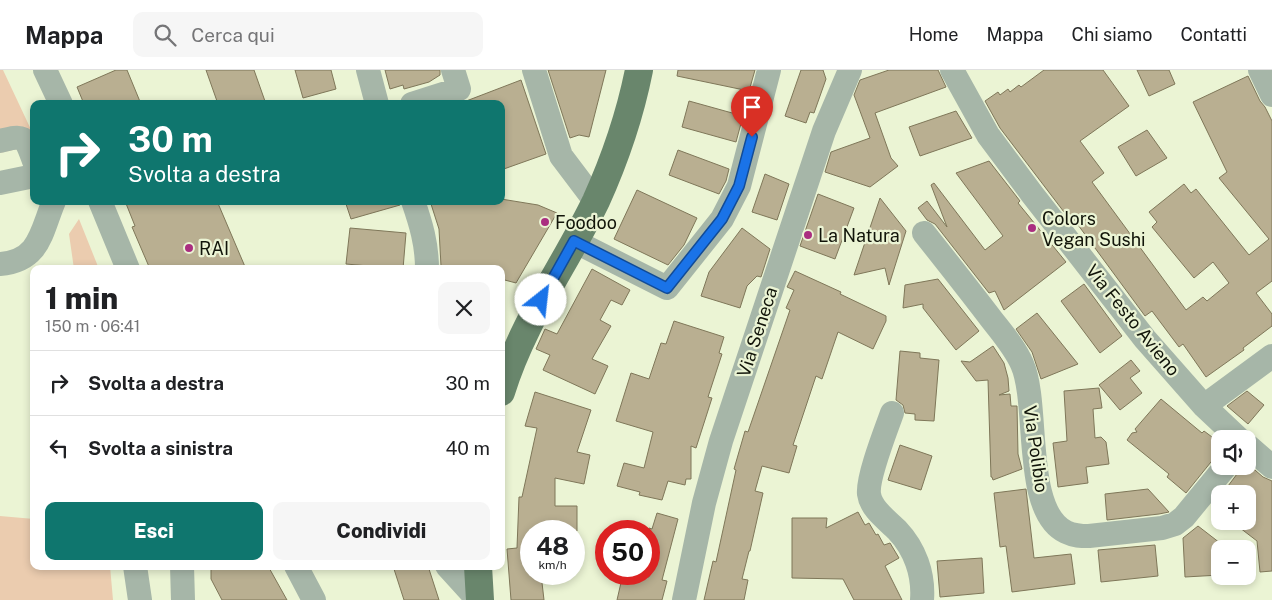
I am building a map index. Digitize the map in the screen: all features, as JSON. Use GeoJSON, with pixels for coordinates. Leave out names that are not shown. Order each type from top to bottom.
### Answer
{"type":"FeatureCollection","features":[{"type":"Feature","properties":{"kind":"main road"},"geometry":{"type":"LineString","coordinates":[[505,381],[529,322],[600,190],[628,114],[639,70]]}},
{"type":"Feature","properties":{"kind":"main road"},"geometry":{"type":"LineString","coordinates":[[478,570],[479,600]]}},
{"type":"Feature","properties":{"kind":"street"},"geometry":{"type":"LineString","coordinates":[[45,70],[59,100]]}},
{"type":"Feature","properties":{"kind":"street"},"geometry":{"type":"LineString","coordinates":[[368,70],[376,100]]}},
{"type":"Feature","properties":{"kind":"street"},"geometry":{"type":"LineString","coordinates":[[534,70],[561,156],[600,190]]}},
{"type":"Feature","properties":{"kind":"street"},"geometry":{"type":"LineString","coordinates":[[574,241],[667,288],[722,219],[739,186],[768,70]]}},
{"type":"Feature","properties":{"kind":"street","name":"Via Seneca"},"geometry":{"type":"LineString","coordinates":[[684,600],[704,503],[721,441],[824,131],[850,70]]}},
{"type":"Feature","properties":{"kind":"street","name":"Via Festo Avieno"},"geometry":{"type":"LineString","coordinates":[[952,70],[994,144],[1145,339],[1204,406],[1229,430]]}},
{"type":"Feature","properties":{"kind":"street"},"geometry":{"type":"LineString","coordinates":[[1260,70],[1272,95]]}},
{"type":"Feature","properties":{"kind":"street"},"geometry":{"type":"LineString","coordinates":[[419,100],[456,80]]}},
{"type":"Feature","properties":{"kind":"street"},"geometry":{"type":"LineString","coordinates":[[0,141],[16,137],[22,138],[28,143],[30,149]]}},
{"type":"Feature","properties":{"kind":"street"},"geometry":{"type":"LineString","coordinates":[[0,183],[30,177]]}},
{"type":"Feature","properties":{"kind":"street"},"geometry":{"type":"LineString","coordinates":[[0,264],[16,261],[32,252],[40,240],[53,205]]}},
{"type":"Feature","properties":{"kind":"street"},"geometry":{"type":"LineString","coordinates":[[102,205],[126,265]]}},
{"type":"Feature","properties":{"kind":"street"},"geometry":{"type":"LineString","coordinates":[[414,205],[424,231],[427,265]]}},
{"type":"Feature","properties":{"kind":"street","name":"Via Polibio"},"geometry":{"type":"LineString","coordinates":[[924,233],[972,294],[1021,362],[1026,377],[1034,460],[1046,509],[1050,518],[1065,532],[1078,536],[1089,536],[1169,526],[1184,517],[1219,475]]}},
{"type":"Feature","properties":{"kind":"street"},"geometry":{"type":"LineString","coordinates":[[1204,406],[1272,356]]}},
{"type":"Feature","properties":{"kind":"street"},"geometry":{"type":"LineString","coordinates":[[892,413],[870,481],[869,495],[877,510],[903,536],[914,555],[921,575],[922,600]]}},
{"type":"Feature","properties":{"kind":"street"},"geometry":{"type":"LineString","coordinates":[[1256,453],[1272,467]]}},
{"type":"Feature","properties":{"kind":"street"},"geometry":{"type":"LineString","coordinates":[[136,570],[140,600]]}},
{"type":"Feature","properties":{"kind":"street"},"geometry":{"type":"LineString","coordinates":[[182,570],[183,600]]}},
{"type":"Feature","properties":{"kind":"street"},"geometry":{"type":"LineString","coordinates":[[298,570],[314,600]]}},
{"type":"Feature","properties":{"kind":"street"},"geometry":{"type":"LineString","coordinates":[[451,570],[479,600]]}},
{"type":"Feature","properties":{"kind":"shaded area"},"geometry":{"type":"Polygon","coordinates":[[[0,70],[3,70],[30,127],[30,146],[0,153],[0,70]]]}},
{"type":"Feature","properties":{"kind":"shaded area"},"geometry":{"type":"Polygon","coordinates":[[[79,219],[97,265],[73,265],[69,234],[79,219]]]}},
{"type":"Feature","properties":{"kind":"shaded area"},"geometry":{"type":"Polygon","coordinates":[[[0,516],[30,519],[30,570],[110,570],[113,600],[0,600],[0,516]]]}},
{"type":"Feature","properties":{"kind":"building"},"geometry":{"type":"Polygon","coordinates":[[[116,70],[127,70],[139,100],[82,100],[77,87],[116,70]]]}},
{"type":"Feature","properties":{"kind":"building"},"geometry":{"type":"Polygon","coordinates":[[[206,70],[254,70],[265,100],[217,100],[206,70]]]}},
{"type":"Feature","properties":{"kind":"building"},"geometry":{"type":"Polygon","coordinates":[[[295,70],[331,70],[336,89],[303,98],[295,70]]]}},
{"type":"Feature","properties":{"kind":"building"},"geometry":{"type":"Polygon","coordinates":[[[385,70],[440,70],[440,75],[429,82],[404,89],[403,85],[390,89],[385,70]]]}},
{"type":"Feature","properties":{"kind":"building"},"geometry":{"type":"Polygon","coordinates":[[[548,70],[606,70],[589,137],[579,135],[570,138],[548,70]]]}},
{"type":"Feature","properties":{"kind":"building"},"geometry":{"type":"Polygon","coordinates":[[[678,70],[755,70],[749,91],[677,76],[678,70]]]}},
{"type":"Feature","properties":{"kind":"building"},"geometry":{"type":"Polygon","coordinates":[[[801,70],[823,70],[826,79],[814,113],[810,112],[806,123],[785,116],[801,70]]]}},
{"type":"Feature","properties":{"kind":"building"},"geometry":{"type":"Polygon","coordinates":[[[889,70],[938,70],[946,87],[875,113],[891,158],[898,166],[870,187],[825,172],[831,152],[870,138],[854,95],[860,80],[889,70]]]}},
{"type":"Feature","properties":{"kind":"building"},"geometry":{"type":"Polygon","coordinates":[[[1044,70],[1103,70],[1129,106],[1080,141],[1104,173],[1092,182],[1186,310],[1203,297],[1207,301],[1229,283],[1213,262],[1194,278],[1152,227],[1157,222],[1149,212],[1184,184],[1191,193],[1196,189],[1249,255],[1269,239],[1219,178],[1227,172],[1193,102],[1248,76],[1265,107],[1272,121],[1272,281],[1256,293],[1272,314],[1272,326],[1243,348],[1244,350],[1206,377],[1183,344],[1179,347],[1152,311],[1145,316],[1067,210],[1064,212],[1000,128],[985,101],[998,92],[1000,95],[1008,89],[1010,92],[1019,85],[1021,87],[1044,70]]]}},
{"type":"Feature","properties":{"kind":"building"},"geometry":{"type":"Polygon","coordinates":[[[1137,70],[1169,70],[1175,84],[1149,96],[1137,70]]]}},
{"type":"Feature","properties":{"kind":"building"},"geometry":{"type":"Polygon","coordinates":[[[521,80],[546,154],[505,169],[505,100],[469,100],[521,80]]]}},
{"type":"Feature","properties":{"kind":"building"},"geometry":{"type":"Polygon","coordinates":[[[689,101],[743,116],[736,142],[682,127],[689,101]]]}},
{"type":"Feature","properties":{"kind":"building"},"geometry":{"type":"Polygon","coordinates":[[[956,111],[972,138],[920,156],[909,127],[956,111]]]}},
{"type":"Feature","properties":{"kind":"building"},"geometry":{"type":"Polygon","coordinates":[[[1147,130],[1167,158],[1136,176],[1118,147],[1147,130]]]}},
{"type":"Feature","properties":{"kind":"building"},"geometry":{"type":"Polygon","coordinates":[[[678,150],[729,169],[726,181],[719,194],[669,175],[678,150]]]}},
{"type":"Feature","properties":{"kind":"building"},"geometry":{"type":"Polygon","coordinates":[[[989,161],[1020,201],[1018,203],[1066,262],[1004,310],[995,291],[989,293],[935,224],[927,220],[918,208],[927,201],[947,227],[931,185],[934,183],[985,250],[1003,236],[956,173],[989,161]]]}},
{"type":"Feature","properties":{"kind":"building"},"geometry":{"type":"Polygon","coordinates":[[[765,174],[789,184],[777,220],[752,212],[765,174]]]}},
{"type":"Feature","properties":{"kind":"building"},"geometry":{"type":"Polygon","coordinates":[[[637,190],[697,218],[684,245],[668,265],[614,239],[637,190]]]}},
{"type":"Feature","properties":{"kind":"building"},"geometry":{"type":"Polygon","coordinates":[[[818,194],[854,208],[835,259],[800,246],[818,194]]]}},
{"type":"Feature","properties":{"kind":"building"},"geometry":{"type":"Polygon","coordinates":[[[880,198],[906,231],[889,285],[885,268],[854,275],[880,198]]]}},
{"type":"Feature","properties":{"kind":"building"},"geometry":{"type":"Polygon","coordinates":[[[505,200],[538,205],[557,213],[516,283],[505,280],[505,265],[441,265],[439,229],[431,205],[505,205],[505,200]]]}},
{"type":"Feature","properties":{"kind":"building","name":"RAI"},"geometry":{"type":"Polygon","coordinates":[[[127,205],[219,205],[244,265],[148,265],[132,227],[135,226],[127,205]]]}},
{"type":"Feature","properties":{"kind":"building"},"geometry":{"type":"Polygon","coordinates":[[[346,205],[400,205],[351,219],[346,205]]]}},
{"type":"Feature","properties":{"kind":"building"},"geometry":{"type":"Polygon","coordinates":[[[350,228],[406,233],[403,265],[346,264],[350,228]]]}},
{"type":"Feature","properties":{"kind":"building"},"geometry":{"type":"Polygon","coordinates":[[[742,228],[770,249],[761,277],[757,276],[747,286],[740,308],[701,296],[709,272],[742,228]]]}},
{"type":"Feature","properties":{"kind":"building"},"geometry":{"type":"Polygon","coordinates":[[[592,269],[630,290],[622,305],[611,300],[600,320],[611,326],[592,359],[608,366],[595,394],[543,370],[550,355],[536,349],[545,329],[557,334],[592,269]]]}},
{"type":"Feature","properties":{"kind":"building"},"geometry":{"type":"Polygon","coordinates":[[[795,271],[841,292],[840,294],[886,316],[886,321],[873,349],[838,332],[822,379],[816,376],[793,445],[797,446],[789,473],[762,466],[755,491],[763,493],[742,579],[748,580],[744,600],[704,600],[713,561],[716,562],[736,470],[734,469],[745,431],[748,432],[790,310],[786,308],[794,290],[787,287],[795,271]]]}},
{"type":"Feature","properties":{"kind":"building"},"geometry":{"type":"Polygon","coordinates":[[[938,279],[979,331],[956,350],[923,308],[923,304],[903,308],[905,285],[938,279]]]}},
{"type":"Feature","properties":{"kind":"building"},"geometry":{"type":"Polygon","coordinates":[[[1084,284],[1122,336],[1100,353],[1061,301],[1084,284]]]}},
{"type":"Feature","properties":{"kind":"building"},"geometry":{"type":"Polygon","coordinates":[[[1037,313],[1078,364],[1041,379],[1032,352],[1016,329],[1037,313]]]}},
{"type":"Feature","properties":{"kind":"building"},"geometry":{"type":"Polygon","coordinates":[[[674,321],[724,337],[719,353],[722,354],[708,397],[712,398],[696,448],[691,446],[691,479],[686,479],[685,485],[668,481],[662,500],[639,495],[640,492],[617,486],[624,463],[644,468],[653,432],[616,421],[631,373],[649,379],[661,343],[666,344],[674,321]]]}},
{"type":"Feature","properties":{"kind":"building"},"geometry":{"type":"Polygon","coordinates":[[[993,346],[1004,363],[1008,378],[1009,391],[999,395],[1010,394],[1011,406],[1017,406],[1018,454],[1022,469],[993,480],[991,477],[988,380],[976,381],[961,361],[970,362],[993,346]]]}},
{"type":"Feature","properties":{"kind":"building"},"geometry":{"type":"Polygon","coordinates":[[[900,351],[920,353],[920,358],[939,360],[934,421],[915,420],[915,414],[905,413],[903,405],[896,400],[900,351]]]}},
{"type":"Feature","properties":{"kind":"building"},"geometry":{"type":"Polygon","coordinates":[[[1131,360],[1140,371],[1130,378],[1142,393],[1120,410],[1099,385],[1131,360]]]}},
{"type":"Feature","properties":{"kind":"building"},"geometry":{"type":"Polygon","coordinates":[[[1099,388],[1102,408],[1093,409],[1095,438],[1101,437],[1106,442],[1109,464],[1086,467],[1088,483],[1058,487],[1053,443],[1067,441],[1064,391],[1099,388]]]}},
{"type":"Feature","properties":{"kind":"building"},"geometry":{"type":"Polygon","coordinates":[[[1247,391],[1264,405],[1248,424],[1227,406],[1247,391]]]}},
{"type":"Feature","properties":{"kind":"building"},"geometry":{"type":"Polygon","coordinates":[[[535,392],[591,410],[577,452],[590,455],[584,484],[555,478],[555,506],[577,506],[577,520],[520,520],[520,585],[542,585],[544,600],[511,600],[507,549],[517,548],[519,497],[522,497],[537,428],[525,426],[535,392]]]}},
{"type":"Feature","properties":{"kind":"building"},"geometry":{"type":"Polygon","coordinates":[[[1161,399],[1202,433],[1204,431],[1211,436],[1211,462],[1186,493],[1167,477],[1169,474],[1127,440],[1132,433],[1137,432],[1135,429],[1161,399]]]}},
{"type":"Feature","properties":{"kind":"building"},"geometry":{"type":"Polygon","coordinates":[[[900,445],[932,456],[921,490],[888,480],[900,445]]]}},
{"type":"Feature","properties":{"kind":"building"},"geometry":{"type":"Polygon","coordinates":[[[1256,471],[1272,481],[1272,571],[1260,572],[1257,541],[1243,530],[1256,530],[1256,485],[1229,485],[1236,475],[1256,475],[1256,471]]]}},
{"type":"Feature","properties":{"kind":"building"},"geometry":{"type":"Polygon","coordinates":[[[1026,489],[1034,558],[1071,554],[1075,584],[1012,592],[1006,546],[1000,547],[994,493],[1026,489]]]}},
{"type":"Feature","properties":{"kind":"building"},"geometry":{"type":"Polygon","coordinates":[[[1148,489],[1169,512],[1107,520],[1105,494],[1148,489]]]}},
{"type":"Feature","properties":{"kind":"building"},"geometry":{"type":"Polygon","coordinates":[[[858,512],[865,525],[869,523],[884,545],[890,543],[899,558],[885,566],[902,600],[854,600],[843,579],[792,578],[792,518],[827,518],[826,528],[858,512]]]}},
{"type":"Feature","properties":{"kind":"building"},"geometry":{"type":"Polygon","coordinates":[[[657,513],[678,519],[662,580],[667,581],[662,600],[617,600],[620,585],[660,585],[660,520],[655,520],[657,513]]]}},
{"type":"Feature","properties":{"kind":"building"},"geometry":{"type":"Polygon","coordinates":[[[1198,526],[1216,540],[1211,540],[1211,576],[1185,577],[1183,538],[1198,526]]]}},
{"type":"Feature","properties":{"kind":"building"},"geometry":{"type":"Polygon","coordinates":[[[1155,545],[1158,576],[1101,582],[1098,550],[1155,545]]]}},
{"type":"Feature","properties":{"kind":"building"},"geometry":{"type":"Polygon","coordinates":[[[982,558],[984,593],[940,597],[937,561],[982,558]]]}},
{"type":"Feature","properties":{"kind":"building"},"geometry":{"type":"Polygon","coordinates":[[[211,570],[270,570],[287,600],[222,600],[211,579],[211,570]]]}},
{"type":"Feature","properties":{"kind":"building"},"geometry":{"type":"Polygon","coordinates":[[[394,570],[429,570],[439,600],[404,600],[394,570]]]}},
{"type":"Feature","properties":{"kind":"place","name":"Foodoo"},"geometry":{"type":"Point","coordinates":[545,222]}},
{"type":"Feature","properties":{"kind":"place","name":"Colors Vegan Sushi"},"geometry":{"type":"Point","coordinates":[1032,228]}},
{"type":"Feature","properties":{"kind":"place","name":"La Natura"},"geometry":{"type":"Point","coordinates":[808,235]}},
{"type":"Feature","properties":{"kind":"place","name":"RAI"},"geometry":{"type":"Point","coordinates":[189,248]}},
{"type":"Feature","properties":{"kind":"route"},"geometry":{"type":"LineString","coordinates":[[541,300],[574,241],[667,288],[722,219],[739,186],[752,137]]}}]}
